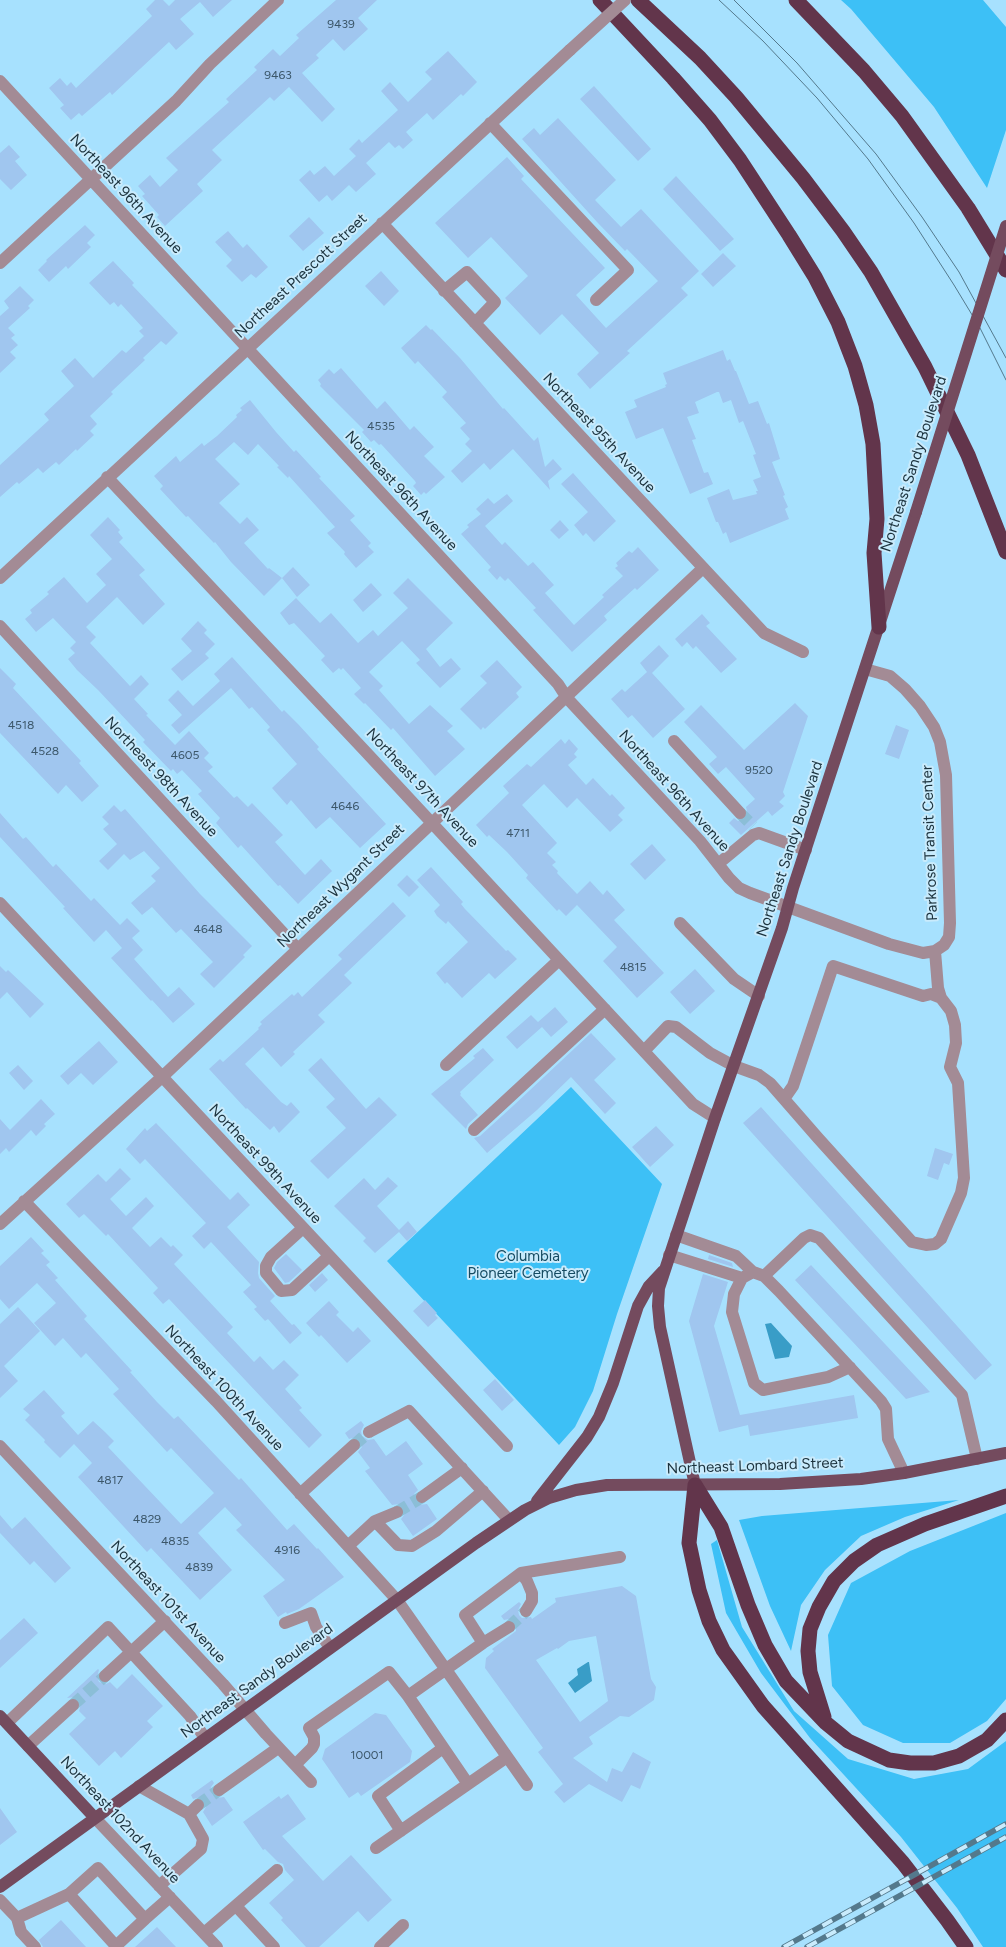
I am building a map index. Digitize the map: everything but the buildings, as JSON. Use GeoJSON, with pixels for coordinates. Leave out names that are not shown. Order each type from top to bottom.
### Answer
{"type":"FeatureCollection","features":[{"type":"Feature","properties":{"kind":"highway"},"geometry":{"type":"LineString","coordinates":[[600,0],[710,120],[790,235],[815,277],[838,322],[866,405],[873,444],[877,519],[874,553],[879,628]]}},
{"type":"Feature","properties":{"kind":"highway"},"geometry":{"type":"LineString","coordinates":[[638,0],[700,58],[736,96],[844,231],[866,264],[925,367],[968,455],[1006,552]]}},
{"type":"Feature","properties":{"kind":"highway"},"geometry":{"type":"LineString","coordinates":[[796,0],[864,71],[902,116],[968,208],[1006,270]]}},
{"type":"Feature","properties":{"kind":"highway"},"geometry":{"type":"LineString","coordinates":[[695,1485],[721,1527],[748,1605],[765,1645],[786,1681],[826,1723],[848,1742],[889,1760],[934,1763],[959,1756],[987,1740],[1006,1720]]}},
{"type":"Feature","properties":{"kind":"highway"},"geometry":{"type":"LineString","coordinates":[[695,1485],[689,1543],[706,1613],[723,1650],[763,1706],[903,1864],[948,1920],[966,1947]]}},
{"type":"Feature","properties":{"kind":"highway"},"geometry":{"type":"LineString","coordinates":[[826,1723],[810,1672],[808,1651],[810,1629],[819,1607],[834,1581],[854,1561],[877,1545],[924,1524],[1006,1496]]}},
{"type":"Feature","properties":{"kind":"main road","name":"Northeast Sandy Boulevard"},"geometry":{"type":"LineString","coordinates":[[695,1485],[658,1317],[658,1297],[664,1270],[715,1118],[759,996],[879,628],[1006,226]]}},
{"type":"Feature","properties":{"kind":"main road"},"geometry":{"type":"LineString","coordinates":[[536,1504],[587,1437],[599,1417],[613,1383],[638,1306],[649,1286],[664,1270]]}},
{"type":"Feature","properties":{"kind":"main road","name":"Northeast Lombard Street"},"geometry":{"type":"LineString","coordinates":[[536,1504],[561,1493],[592,1487],[805,1484],[904,1473],[1006,1453]]}},
{"type":"Feature","properties":{"kind":"main road","name":"Northeast Sandy Boulevard"},"geometry":{"type":"LineString","coordinates":[[0,1887],[397,1600],[509,1520],[536,1504]]}},
{"type":"Feature","properties":{"kind":"main road","name":"Northeast 102nd Avenue"},"geometry":{"type":"LineString","coordinates":[[3,1719],[95,1818]]}},
{"type":"Feature","properties":{"kind":"street"},"geometry":{"type":"LineString","coordinates":[[0,263],[176,101],[210,64],[278,0]]}},
{"type":"Feature","properties":{"kind":"street","name":"Northeast Prescott Street"},"geometry":{"type":"LineString","coordinates":[[0,578],[625,0]]}},
{"type":"Feature","properties":{"kind":"street","name":"Northeast 96th Avenue"},"geometry":{"type":"LineString","coordinates":[[0,81],[558,684],[567,698],[700,841],[739,888],[788,907]]}},
{"type":"Feature","properties":{"kind":"street"},"geometry":{"type":"LineString","coordinates":[[490,123],[628,270],[596,300]]}},
{"type":"Feature","properties":{"kind":"street","name":"Northeast 95th Avenue"},"geometry":{"type":"LineString","coordinates":[[382,224],[702,569],[764,633],[803,652]]}},
{"type":"Feature","properties":{"kind":"street"},"geometry":{"type":"LineString","coordinates":[[444,291],[467,272],[495,302],[474,323]]}},
{"type":"Feature","properties":{"kind":"street","name":"Northeast 97th Avenue"},"geometry":{"type":"LineString","coordinates":[[107,478],[432,822],[693,1104],[715,1118]]}},
{"type":"Feature","properties":{"kind":"street","name":"Northeast Wygant Street"},"geometry":{"type":"LineString","coordinates":[[0,1224],[162,1077],[702,569]]}},
{"type":"Feature","properties":{"kind":"street","name":"Northeast 98th Avenue"},"geometry":{"type":"LineString","coordinates":[[0,626],[298,949]]}},
{"type":"Feature","properties":{"kind":"street","name":"Parkrose Transit Center"},"geometry":{"type":"LineString","coordinates":[[865,669],[890,676],[905,689],[930,720],[940,742],[946,775],[950,923],[948,937],[944,945],[935,951]]}},
{"type":"Feature","properties":{"kind":"street"},"geometry":{"type":"LineString","coordinates":[[674,741],[740,813]]}},
{"type":"Feature","properties":{"kind":"street"},"geometry":{"type":"LineString","coordinates":[[718,864],[753,835],[756,830],[806,850]]}},
{"type":"Feature","properties":{"kind":"street","name":"Northeast 99th Avenue"},"geometry":{"type":"LineString","coordinates":[[0,903],[507,1446]]}},
{"type":"Feature","properties":{"kind":"street"},"geometry":{"type":"LineString","coordinates":[[644,1051],[668,1026],[676,1027],[710,1053],[734,1066],[759,1075],[770,1083],[912,1242],[926,1246],[935,1244],[941,1239],[961,1193],[964,1178],[958,1083],[950,1067],[956,1043],[955,1026],[951,1011],[941,998],[938,988],[935,951],[923,953],[890,944],[788,907]]}},
{"type":"Feature","properties":{"kind":"street"},"geometry":{"type":"LineString","coordinates":[[680,923],[734,979],[759,996]]}},
{"type":"Feature","properties":{"kind":"street"},"geometry":{"type":"LineString","coordinates":[[446,1065],[559,960]]}},
{"type":"Feature","properties":{"kind":"street"},"geometry":{"type":"LineString","coordinates":[[784,1099],[794,1086],[833,966],[924,996],[931,994],[941,998]]}},
{"type":"Feature","properties":{"kind":"street"},"geometry":{"type":"LineString","coordinates":[[474,1130],[605,1009]]}},
{"type":"Feature","properties":{"kind":"street","name":"Northeast 100th Avenue"},"geometry":{"type":"LineString","coordinates":[[24,1201],[216,1401],[397,1600],[527,1785]]}},
{"type":"Feature","properties":{"kind":"street"},"geometry":{"type":"LineString","coordinates":[[303,1228],[271,1257],[266,1266],[266,1273],[281,1291],[292,1290],[329,1256]]}},
{"type":"Feature","properties":{"kind":"street"},"geometry":{"type":"LineString","coordinates":[[676,1235],[736,1256],[753,1275],[850,1367],[882,1401],[886,1409],[888,1439],[904,1473]]}},
{"type":"Feature","properties":{"kind":"street"},"geometry":{"type":"LineString","coordinates":[[850,1367],[828,1377],[763,1390],[754,1383],[732,1312],[734,1294],[753,1275],[810,1235],[819,1238],[962,1395],[976,1460]]}},
{"type":"Feature","properties":{"kind":"street"},"geometry":{"type":"LineString","coordinates":[[669,1255],[753,1275]]}},
{"type":"Feature","properties":{"kind":"street"},"geometry":{"type":"LineString","coordinates":[[369,1432],[409,1411],[509,1520]]}},
{"type":"Feature","properties":{"kind":"street"},"geometry":{"type":"LineString","coordinates":[[300,1494],[354,1445]]}},
{"type":"Feature","properties":{"kind":"street","name":"Northeast 101st Avenue"},"geometry":{"type":"LineString","coordinates":[[0,1446],[165,1621],[310,1782]]}},
{"type":"Feature","properties":{"kind":"street"},"geometry":{"type":"LineString","coordinates":[[422,1497],[462,1468]]}},
{"type":"Feature","properties":{"kind":"street"},"geometry":{"type":"LineString","coordinates":[[375,1521],[398,1545],[412,1546],[436,1531],[483,1491]]}},
{"type":"Feature","properties":{"kind":"street"},"geometry":{"type":"LineString","coordinates":[[348,1546],[375,1521],[397,1512]]}},
{"type":"Feature","properties":{"kind":"street"},"geometry":{"type":"LineString","coordinates":[[483,1643],[465,1616],[521,1573],[620,1557]]}},
{"type":"Feature","properties":{"kind":"street"},"geometry":{"type":"LineString","coordinates":[[521,1573],[528,1581],[532,1592],[532,1601],[526,1611]]}},
{"type":"Feature","properties":{"kind":"street"},"geometry":{"type":"LineString","coordinates":[[285,1623],[311,1614],[316,1627],[330,1648]]}},
{"type":"Feature","properties":{"kind":"street"},"geometry":{"type":"LineString","coordinates":[[105,1676],[165,1621]]}},
{"type":"Feature","properties":{"kind":"street"},"geometry":{"type":"LineString","coordinates":[[3,1719],[108,1627],[190,1716],[206,1738]]}},
{"type":"Feature","properties":{"kind":"street"},"geometry":{"type":"LineString","coordinates":[[408,1696],[509,1627]]}},
{"type":"Feature","properties":{"kind":"street"},"geometry":{"type":"LineString","coordinates":[[295,1765],[314,1744],[314,1737],[308,1728],[390,1672],[468,1784]]}},
{"type":"Feature","properties":{"kind":"street"},"geometry":{"type":"LineString","coordinates":[[28,1746],[74,1705]]}},
{"type":"Feature","properties":{"kind":"street"},"geometry":{"type":"LineString","coordinates":[[219,1790],[278,1748]]}},
{"type":"Feature","properties":{"kind":"street"},"geometry":{"type":"LineString","coordinates":[[401,1831],[378,1796],[443,1748]]}},
{"type":"Feature","properties":{"kind":"street"},"geometry":{"type":"LineString","coordinates":[[376,1848],[507,1757]]}},
{"type":"Feature","properties":{"kind":"street"},"geometry":{"type":"LineString","coordinates":[[139,1786],[193,1810],[203,1838],[201,1849],[159,1886]]}},
{"type":"Feature","properties":{"kind":"street","name":"Northeast 102nd Avenue"},"geometry":{"type":"LineString","coordinates":[[95,1818],[217,1947]]}},
{"type":"Feature","properties":{"kind":"street"},"geometry":{"type":"LineString","coordinates":[[17,1918],[69,1894],[98,1868],[145,1919]]}},
{"type":"Feature","properties":{"kind":"street"},"geometry":{"type":"LineString","coordinates":[[204,1933],[277,1870]]}},
{"type":"Feature","properties":{"kind":"street"},"geometry":{"type":"LineString","coordinates":[[69,1894],[116,1946],[170,1897]]}},
{"type":"Feature","properties":{"kind":"street"},"geometry":{"type":"LineString","coordinates":[[0,1900],[17,1918],[21,1932],[35,1947]]}},
{"type":"Feature","properties":{"kind":"street"},"geometry":{"type":"LineString","coordinates":[[236,1906],[274,1947]]}},
{"type":"Feature","properties":{"kind":"street"},"geometry":{"type":"LineString","coordinates":[[380,1947],[403,1925]]}},
{"type":"Feature","properties":{"kind":"green space"},"geometry":{"type":"Polygon","coordinates":[[[841,0],[983,0],[1006,27],[1006,130],[987,188],[934,107],[851,9],[841,0]]]}},
{"type":"Feature","properties":{"kind":"green space","name":"Columbia Pioneer Cemetery"},"geometry":{"type":"Polygon","coordinates":[[[571,1087],[662,1184],[617,1314],[593,1391],[575,1427],[559,1445],[387,1261],[571,1087]]]}},
{"type":"Feature","properties":{"kind":"green space"},"geometry":{"type":"Polygon","coordinates":[[[959,1500],[905,1517],[861,1536],[825,1570],[801,1605],[791,1651],[770,1606],[739,1520],[762,1516],[959,1500]]]}},
{"type":"Feature","properties":{"kind":"green space"},"geometry":{"type":"Polygon","coordinates":[[[1006,1513],[1006,1699],[987,1721],[950,1743],[903,1743],[863,1725],[832,1686],[828,1635],[851,1583],[910,1551],[1006,1513]]]}},
{"type":"Feature","properties":{"kind":"green space"},"geometry":{"type":"Polygon","coordinates":[[[717,1540],[742,1627],[794,1711],[848,1759],[914,1779],[968,1769],[1006,1741],[1006,1947],[983,1947],[957,1908],[901,1837],[810,1738],[761,1673],[726,1613],[711,1544],[717,1540]]]}},
{"type":"Feature","properties":{"kind":"shaded area"},"geometry":{"type":"Polygon","coordinates":[[[771,1323],[792,1346],[789,1357],[775,1359],[765,1324],[771,1323]]]}},
{"type":"Feature","properties":{"kind":"shaded area"},"geometry":{"type":"Polygon","coordinates":[[[588,1662],[592,1681],[575,1693],[568,1683],[578,1675],[577,1669],[588,1662]]]}},
{"type":"Feature","properties":{"kind":"tunnel"},"geometry":{"type":"LineString","coordinates":[[740,813],[753,826]]}},
{"type":"Feature","properties":{"kind":"tunnel"},"geometry":{"type":"LineString","coordinates":[[354,1445],[369,1432]]}},
{"type":"Feature","properties":{"kind":"tunnel"},"geometry":{"type":"LineString","coordinates":[[397,1512],[422,1497]]}},
{"type":"Feature","properties":{"kind":"tunnel"},"geometry":{"type":"LineString","coordinates":[[509,1627],[526,1611]]}},
{"type":"Feature","properties":{"kind":"tunnel"},"geometry":{"type":"LineString","coordinates":[[73,1705],[105,1676]]}},
{"type":"Feature","properties":{"kind":"tunnel"},"geometry":{"type":"LineString","coordinates":[[198,1805],[219,1790]]}},
{"type":"Feature","properties":{"kind":"tram line"},"geometry":{"type":"LineString","coordinates":[[719,0],[763,41],[817,98],[868,159],[914,223],[954,285],[980,328],[1006,380]]}},
{"type":"Feature","properties":{"kind":"tram line"},"geometry":{"type":"LineString","coordinates":[[734,0],[797,63],[876,154],[959,272],[1006,358]]}},
{"type":"Feature","properties":{"kind":"railway"},"geometry":{"type":"LineString","coordinates":[[784,1947],[1006,1824]]}},
{"type":"Feature","properties":{"kind":"railway"},"geometry":{"type":"LineString","coordinates":[[807,1947],[1006,1837]]}}]}
